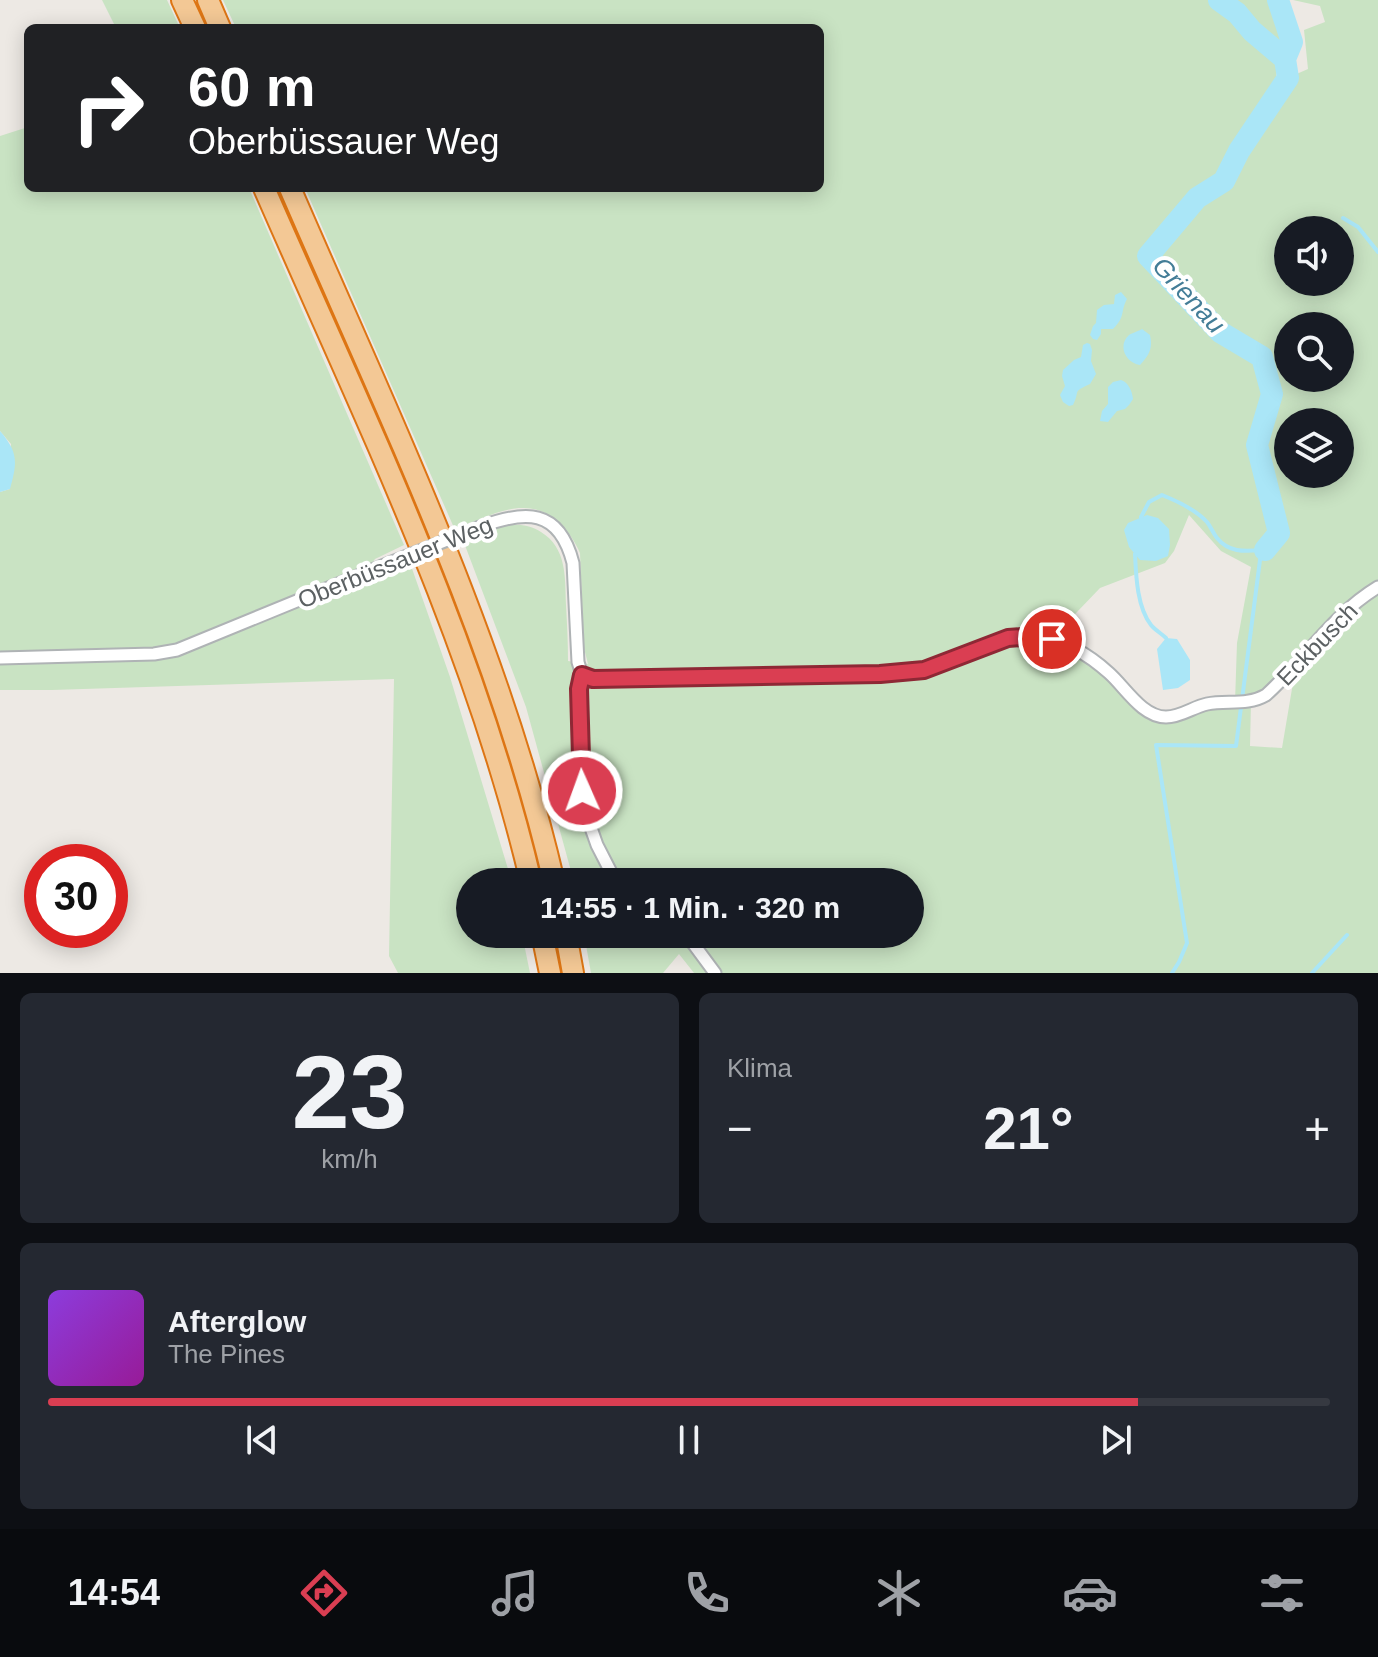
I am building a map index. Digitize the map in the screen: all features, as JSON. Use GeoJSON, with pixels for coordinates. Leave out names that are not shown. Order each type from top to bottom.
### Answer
{"type":"FeatureCollection","features":[{"type":"Feature","properties":{"kind":"highway"},"geometry":{"type":"LineString","coordinates":[[182,0],[193,24]]}},
{"type":"Feature","properties":{"kind":"highway"},"geometry":{"type":"LineString","coordinates":[[208,0],[218,24]]}},
{"type":"Feature","properties":{"kind":"highway"},"geometry":{"type":"LineString","coordinates":[[266,192],[447,612],[493,745],[527,868]]}},
{"type":"Feature","properties":{"kind":"highway"},"geometry":{"type":"LineString","coordinates":[[292,192],[468,604],[500,693],[550,868]]}},
{"type":"Feature","properties":{"kind":"highway"},"geometry":{"type":"LineString","coordinates":[[545,948],[550,973]]}},
{"type":"Feature","properties":{"kind":"highway"},"geometry":{"type":"LineString","coordinates":[[569,948],[573,973]]}},
{"type":"Feature","properties":{"kind":"street","name":"Oberbüssauer Weg"},"geometry":{"type":"LineString","coordinates":[[0,658],[154,654],[177,650],[480,527],[507,517],[524,515],[546,521],[564,537],[573,563],[578,662],[582,675]]}},
{"type":"Feature","properties":{"kind":"street","name":"Eckbusch"},"geometry":{"type":"LineString","coordinates":[[582,675],[593,679],[880,674],[924,670],[1008,638],[1036,636],[1060,641],[1079,650],[1109,673],[1144,708],[1162,717],[1173,717],[1210,703],[1251,701],[1266,695],[1342,614],[1378,587]]}},
{"type":"Feature","properties":{"kind":"street"},"geometry":{"type":"LineString","coordinates":[[582,675],[579,689],[584,808],[609,868]]}},
{"type":"Feature","properties":{"kind":"street"},"geometry":{"type":"LineString","coordinates":[[696,948],[715,973]]}},
{"type":"Feature","properties":{"kind":"green space"},"geometry":{"type":"Polygon","coordinates":[[[102,0],[167,0],[178,24],[114,24],[102,0]]]}},
{"type":"Feature","properties":{"kind":"green space"},"geometry":{"type":"Polygon","coordinates":[[[223,0],[1213,0],[1277,59],[1276,83],[1308,69],[1304,30],[1325,22],[1320,6],[1293,0],[1378,0],[1378,973],[694,973],[679,954],[663,973],[591,973],[587,948],[924,948],[924,868],[570,868],[526,707],[463,540],[492,529],[515,525],[534,528],[549,539],[556,546],[565,574],[568,661],[588,664],[584,648],[580,553],[565,528],[541,511],[522,508],[488,516],[455,530],[307,192],[824,192],[824,24],[234,24],[223,0]],[[1189,515],[1174,551],[1165,563],[1100,588],[1054,636],[1156,715],[1235,702],[1237,643],[1251,567],[1221,551],[1189,515]],[[1293,668],[1251,702],[1250,746],[1282,748],[1293,668]]]}},
{"type":"Feature","properties":{"kind":"green space"},"geometry":{"type":"Polygon","coordinates":[[[1229,0],[1271,0],[1288,34],[1282,49],[1247,19],[1229,0]]]}},
{"type":"Feature","properties":{"kind":"green space"},"geometry":{"type":"Polygon","coordinates":[[[24,128],[24,192],[251,192],[404,545],[318,587],[168,646],[0,652],[0,492],[10,489],[11,444],[0,431],[0,136],[24,128]]]}},
{"type":"Feature","properties":{"kind":"green space"},"geometry":{"type":"Polygon","coordinates":[[[409,560],[450,677],[508,868],[456,868],[456,948],[525,948],[530,973],[398,973],[389,956],[394,679],[0,690],[0,663],[178,654],[409,560]]]}},
{"type":"Feature","properties":{"kind":"water"},"geometry":{"type":"Polygon","coordinates":[[[1121,292],[1127,299],[1120,321],[1113,329],[1101,329],[1097,340],[1093,339],[1090,335],[1096,323],[1097,310],[1114,304],[1115,295],[1121,292]]]}},
{"type":"Feature","properties":{"kind":"water"},"geometry":{"type":"Polygon","coordinates":[[[1142,329],[1150,335],[1151,348],[1140,365],[1127,358],[1124,344],[1129,335],[1142,329]]]}},
{"type":"Feature","properties":{"kind":"water"},"geometry":{"type":"Polygon","coordinates":[[[1087,343],[1092,350],[1091,361],[1096,374],[1090,384],[1078,390],[1073,405],[1069,406],[1060,395],[1065,386],[1063,370],[1081,357],[1083,345],[1087,343]]]}},
{"type":"Feature","properties":{"kind":"water"},"geometry":{"type":"Polygon","coordinates":[[[1121,380],[1130,388],[1133,399],[1108,422],[1100,421],[1102,411],[1108,404],[1108,387],[1121,380]]]}},
{"type":"Feature","properties":{"kind":"water"},"geometry":{"type":"Polygon","coordinates":[[[0,431],[11,446],[15,465],[10,489],[0,492],[0,431]]]}},
{"type":"Feature","properties":{"kind":"water"},"geometry":{"type":"Polygon","coordinates":[[[1147,515],[1158,518],[1169,529],[1168,556],[1156,561],[1140,560],[1129,547],[1124,530],[1128,523],[1147,515]]]}},
{"type":"Feature","properties":{"kind":"water"},"geometry":{"type":"Polygon","coordinates":[[[1166,638],[1177,639],[1190,660],[1190,680],[1178,688],[1163,690],[1157,649],[1166,638]]]}},
{"type":"Feature","properties":{"kind":"waterway","name":"Grienau"},"geometry":{"type":"LineString","coordinates":[[1219,0],[1285,59],[1288,78],[1239,151],[1224,181],[1197,198],[1148,256],[1220,332],[1262,357],[1272,394],[1257,445],[1279,533],[1265,550]]}},
{"type":"Feature","properties":{"kind":"waterway","name":"Grienau"},"geometry":{"type":"LineString","coordinates":[[1278,0],[1292,42],[1285,59]]}},
{"type":"Feature","properties":{"kind":"waterway"},"geometry":{"type":"LineString","coordinates":[[1354,225],[1378,252]]}},
{"type":"Feature","properties":{"kind":"waterway","name":"Grienau"},"geometry":{"type":"LineString","coordinates":[[1141,517],[1149,502],[1162,495],[1197,514],[1227,547],[1265,550],[1260,560],[1236,746],[1156,745],[1187,943],[1172,973]]}},
{"type":"Feature","properties":{"kind":"waterway"},"geometry":{"type":"LineString","coordinates":[[1135,554],[1138,591],[1146,618],[1166,638]]}},
{"type":"Feature","properties":{"kind":"waterway"},"geometry":{"type":"LineString","coordinates":[[1312,973],[1347,935]]}},
{"type":"Feature","properties":{"kind":"route"},"geometry":{"type":"LineString","coordinates":[[582,791],[579,689],[582,675],[593,679],[880,674],[924,670],[1008,638],[1036,636],[1052,639]]}}]}
